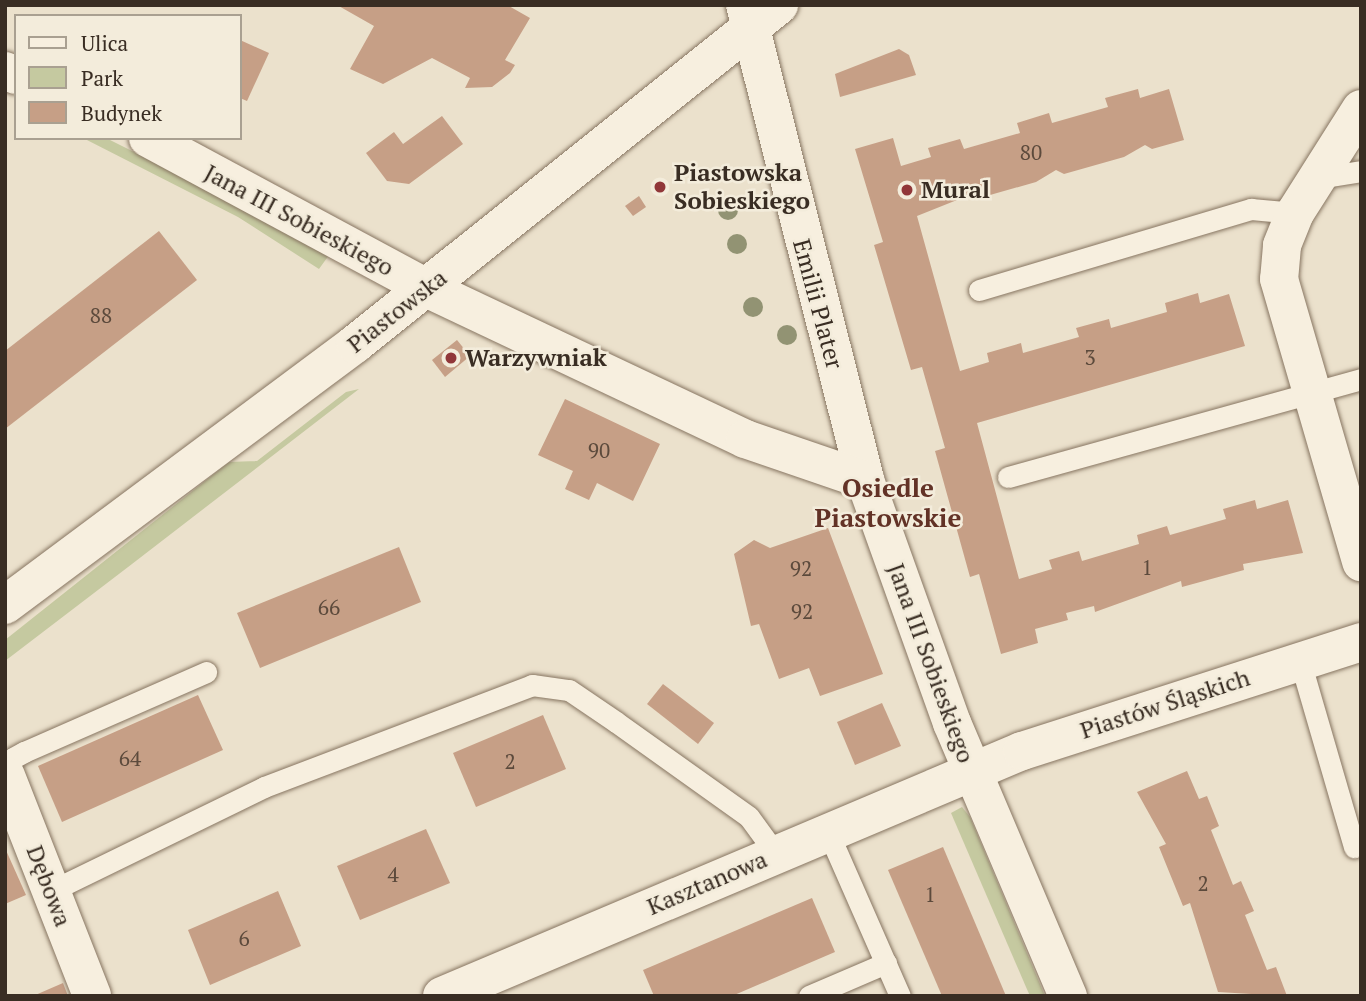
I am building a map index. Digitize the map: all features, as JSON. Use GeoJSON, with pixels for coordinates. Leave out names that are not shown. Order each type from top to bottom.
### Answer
{"type":"FeatureCollection","features":[{"type":"Feature","properties":{"kind":"street","name":"Piastowska"},"geometry":{"type":"LineString","coordinates":[[5,605],[426,288],[748,19],[779,5]]}},
{"type":"Feature","properties":{"kind":"street","name":"Emilii Plater"},"geometry":{"type":"LineString","coordinates":[[748,19],[865,480]]}},
{"type":"Feature","properties":{"kind":"street"},"geometry":{"type":"LineString","coordinates":[[1361,108],[1295,214],[1282,246],[1279,279],[1361,562]]}},
{"type":"Feature","properties":{"kind":"street","name":"Jana III Sobieskiego"},"geometry":{"type":"LineString","coordinates":[[152,140],[426,288],[744,439],[865,480],[971,771],[1068,996]]}},
{"type":"Feature","properties":{"kind":"street","name":"Piastów Śląskich"},"geometry":{"type":"LineString","coordinates":[[971,771],[1361,642]]}},
{"type":"Feature","properties":{"kind":"street","name":"Kasztanowa"},"geometry":{"type":"LineString","coordinates":[[442,996],[971,771]]}},
{"type":"Feature","properties":{"kind":"street","name":"Dębowa"},"geometry":{"type":"LineString","coordinates":[[6,776],[92,996]]}},
{"type":"Feature","properties":{"kind":"lane"},"geometry":{"type":"LineString","coordinates":[[1318,178],[1361,171]]}},
{"type":"Feature","properties":{"kind":"lane"},"geometry":{"type":"LineString","coordinates":[[979,290],[1251,209],[1295,214]]}},
{"type":"Feature","properties":{"kind":"lane"},"geometry":{"type":"LineString","coordinates":[[1008,477],[1361,379]]}},
{"type":"Feature","properties":{"kind":"lane"},"geometry":{"type":"LineString","coordinates":[[1300,661],[1354,847]]}},
{"type":"Feature","properties":{"kind":"lane"},"geometry":{"type":"LineString","coordinates":[[6,776],[13,758],[24,752],[206,672]]}},
{"type":"Feature","properties":{"kind":"lane"},"geometry":{"type":"LineString","coordinates":[[51,891],[264,787],[532,685],[569,690],[616,722],[749,817],[776,854]]}},
{"type":"Feature","properties":{"kind":"lane"},"geometry":{"type":"LineString","coordinates":[[828,832],[900,996]]}},
{"type":"Feature","properties":{"kind":"lane"},"geometry":{"type":"LineString","coordinates":[[809,996],[886,963]]}},
{"type":"Feature","properties":{"kind":"green space"},"geometry":{"type":"Polygon","coordinates":[[[87,140],[110,140],[332,251],[319,269],[238,217],[87,140]]]}},
{"type":"Feature","properties":{"kind":"green space"},"geometry":{"type":"Polygon","coordinates":[[[359,389],[5,661],[5,640],[229,462],[257,461],[346,392],[359,389]]]}},
{"type":"Feature","properties":{"kind":"green space"},"geometry":{"type":"Polygon","coordinates":[[[962,807],[970,817],[1045,996],[1030,996],[1026,987],[951,813],[962,807]]]}},
{"type":"Feature","properties":{"kind":"building"},"geometry":{"type":"Polygon","coordinates":[[[337,5],[507,5],[530,18],[505,60],[515,65],[510,73],[492,87],[465,88],[470,78],[432,58],[383,84],[350,69],[374,26],[337,5]]]}},
{"type":"Feature","properties":{"kind":"building"},"geometry":{"type":"Polygon","coordinates":[[[242,41],[269,53],[247,101],[242,99],[242,41]]]}},
{"type":"Feature","properties":{"kind":"building"},"geometry":{"type":"Polygon","coordinates":[[[899,49],[909,55],[916,75],[840,97],[835,74],[899,49]]]}},
{"type":"Feature","properties":{"kind":"building"},"geometry":{"type":"Polygon","coordinates":[[[1138,89],[1140,98],[1169,89],[1184,140],[1152,149],[1145,145],[1124,157],[1064,174],[1056,170],[1036,182],[976,199],[967,196],[917,216],[960,371],[989,362],[987,353],[1021,343],[1023,353],[1079,337],[1076,328],[1109,319],[1111,328],[1167,312],[1165,303],[1198,293],[1200,303],[1229,294],[1245,346],[977,423],[1019,579],[1052,569],[1049,560],[1079,551],[1082,561],[1139,544],[1137,535],[1167,526],[1170,535],[1226,519],[1223,509],[1255,500],[1257,509],[1288,500],[1303,553],[1243,564],[1244,570],[1182,587],[1181,581],[1095,612],[1094,606],[1066,613],[1068,620],[1035,629],[1038,643],[1001,654],[979,574],[970,577],[935,451],[945,448],[922,367],[911,370],[874,245],[883,242],[855,149],[893,138],[901,166],[931,157],[928,148],[960,139],[964,149],[1020,133],[1017,123],[1049,113],[1052,123],[1108,107],[1105,98],[1138,89]]]}},
{"type":"Feature","properties":{"kind":"building"},"geometry":{"type":"Polygon","coordinates":[[[442,116],[463,144],[409,184],[387,181],[366,153],[394,132],[403,144],[442,116]]]}},
{"type":"Feature","properties":{"kind":"building"},"geometry":{"type":"Polygon","coordinates":[[[639,196],[646,207],[633,216],[625,206],[639,196]]]}},
{"type":"Feature","properties":{"kind":"building"},"geometry":{"type":"Polygon","coordinates":[[[159,231],[197,280],[5,429],[5,351],[159,231]]]}},
{"type":"Feature","properties":{"kind":"building","name":"Warzywniak"},"geometry":{"type":"Polygon","coordinates":[[[457,340],[470,356],[445,377],[432,360],[457,340]]]}},
{"type":"Feature","properties":{"kind":"building"},"geometry":{"type":"Polygon","coordinates":[[[565,399],[660,444],[633,501],[597,483],[589,500],[565,489],[573,471],[538,455],[565,399]]]}},
{"type":"Feature","properties":{"kind":"building"},"geometry":{"type":"Polygon","coordinates":[[[828,528],[883,674],[820,696],[809,668],[779,679],[759,624],[751,626],[734,554],[754,540],[770,548],[828,528]]]}},
{"type":"Feature","properties":{"kind":"building"},"geometry":{"type":"Polygon","coordinates":[[[399,547],[421,602],[260,668],[237,613],[399,547]]]}},
{"type":"Feature","properties":{"kind":"building"},"geometry":{"type":"Polygon","coordinates":[[[663,684],[714,723],[698,744],[647,704],[663,684]]]}},
{"type":"Feature","properties":{"kind":"building"},"geometry":{"type":"Polygon","coordinates":[[[198,695],[223,750],[62,822],[38,766],[198,695]]]}},
{"type":"Feature","properties":{"kind":"building"},"geometry":{"type":"Polygon","coordinates":[[[882,703],[901,746],[855,765],[837,722],[882,703]]]}},
{"type":"Feature","properties":{"kind":"building"},"geometry":{"type":"Polygon","coordinates":[[[543,715],[566,769],[476,807],[453,753],[543,715]]]}},
{"type":"Feature","properties":{"kind":"building"},"geometry":{"type":"Polygon","coordinates":[[[1187,771],[1199,799],[1207,796],[1219,826],[1211,830],[1233,885],[1241,881],[1254,911],[1245,915],[1267,970],[1276,967],[1287,996],[1218,992],[1190,903],[1183,906],[1159,847],[1166,844],[1137,792],[1187,771]]]}},
{"type":"Feature","properties":{"kind":"building"},"geometry":{"type":"Polygon","coordinates":[[[426,829],[450,883],[360,920],[337,866],[426,829]]]}},
{"type":"Feature","properties":{"kind":"building"},"geometry":{"type":"Polygon","coordinates":[[[943,847],[1006,996],[942,996],[888,870],[943,847]]]}},
{"type":"Feature","properties":{"kind":"building"},"geometry":{"type":"Polygon","coordinates":[[[5,848],[26,895],[5,904],[5,848]]]}},
{"type":"Feature","properties":{"kind":"building"},"geometry":{"type":"Polygon","coordinates":[[[278,891],[301,946],[210,985],[188,930],[278,891]]]}},
{"type":"Feature","properties":{"kind":"building"},"geometry":{"type":"Polygon","coordinates":[[[812,898],[835,952],[732,996],[654,996],[643,970],[812,898]]]}},
{"type":"Feature","properties":{"kind":"building"},"geometry":{"type":"Polygon","coordinates":[[[63,983],[68,996],[33,996],[63,983]]]}},
{"type":"Feature","properties":{"kind":"place","name":"Piastowska Sobieskiego"},"geometry":{"type":"Point","coordinates":[660,187]}},
{"type":"Feature","properties":{"kind":"place","name":"Mural"},"geometry":{"type":"Point","coordinates":[907,190]}},
{"type":"Feature","properties":{"kind":"place","name":"Warzywniak"},"geometry":{"type":"Point","coordinates":[451,358]}},
{"type":"Feature","properties":{"kind":"district","name":"Osiedle Piastowskie"},"geometry":{"type":"Point","coordinates":[888,503]}}]}
